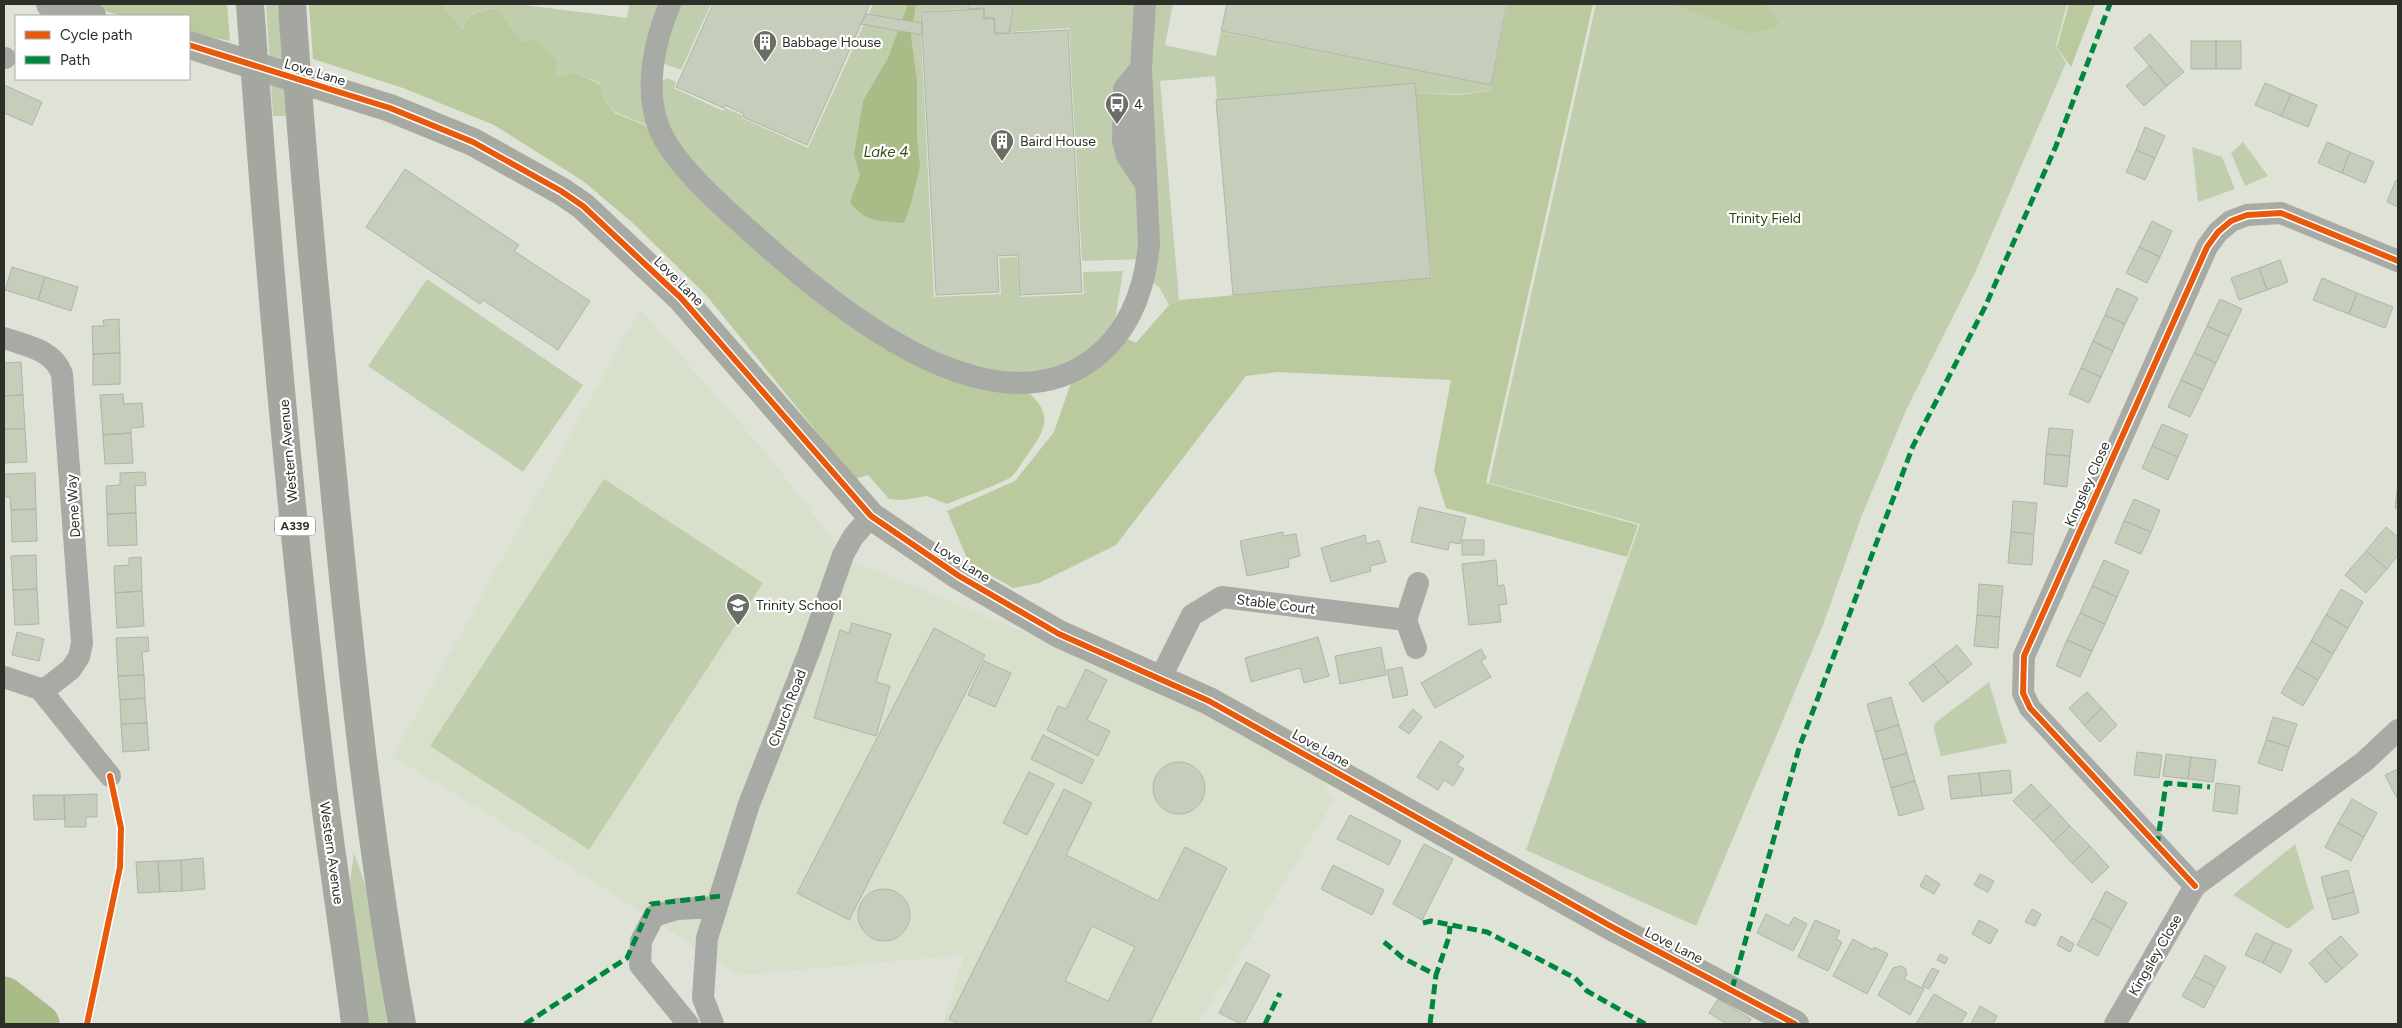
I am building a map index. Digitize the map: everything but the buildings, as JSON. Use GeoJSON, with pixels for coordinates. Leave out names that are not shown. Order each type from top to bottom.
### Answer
{"type":"FeatureCollection","features":[{"type":"Feature","properties":{"kind":"highway"},"geometry":{"type":"LineString","coordinates":[[292,4],[301,135],[341,563],[368,796],[402,1024]]}},
{"type":"Feature","properties":{"kind":"highway","name":"Western Avenue"},"geometry":{"type":"LineString","coordinates":[[251,14],[267,222],[298,551],[322,778],[355,1024]]}},
{"type":"Feature","properties":{"kind":"street"},"geometry":{"type":"LineString","coordinates":[[50,4],[88,15]]}},
{"type":"Feature","properties":{"kind":"street"},"geometry":{"type":"LineString","coordinates":[[670,4],[663,22],[653,68],[650,95],[660,130],[682,164],[732,215],[818,292],[876,332],[911,352],[939,364],[991,380],[1031,382],[1069,374],[1089,363],[1121,333],[1140,295],[1147,265],[1149,244],[1141,68],[1146,4]]}},
{"type":"Feature","properties":{"kind":"street","name":"Love Lane"},"geometry":{"type":"LineString","coordinates":[[190,45],[390,108],[473,142],[561,191],[582,206],[681,298],[871,516],[959,576],[1059,634],[1209,701],[1616,929],[1795,1024]]}},
{"type":"Feature","properties":{"kind":"street","name":"Kingsley Close"},"geometry":{"type":"LineString","coordinates":[[2195,886],[2030,708],[2023,692],[2024,656],[2207,248],[2218,232],[2231,221],[2247,215],[2281,213],[2398,261]]}},
{"type":"Feature","properties":{"kind":"street","name":"Dene Way"},"geometry":{"type":"LineString","coordinates":[[4,338],[46,353],[53,358],[58,364],[64,383],[82,643],[79,658],[71,670],[48,688],[40,689]]}},
{"type":"Feature","properties":{"kind":"street","name":"Church Road"},"geometry":{"type":"LineString","coordinates":[[712,1024],[703,998],[708,938],[749,804],[809,652],[843,555],[853,536],[871,516]]}},
{"type":"Feature","properties":{"kind":"street"},"geometry":{"type":"LineString","coordinates":[[1416,648],[1406,620],[1418,583]]}},
{"type":"Feature","properties":{"kind":"street","name":"Stable Court"},"geometry":{"type":"LineString","coordinates":[[1160,679],[1192,615],[1222,597],[1406,620]]}},
{"type":"Feature","properties":{"kind":"street"},"geometry":{"type":"LineString","coordinates":[[4,677],[40,689],[110,776]]}},
{"type":"Feature","properties":{"kind":"street","name":"Kingsley Close"},"geometry":{"type":"LineString","coordinates":[[2115,1024],[2195,886],[2365,761],[2398,730]]}},
{"type":"Feature","properties":{"kind":"street"},"geometry":{"type":"LineString","coordinates":[[688,1024],[640,965],[641,941],[654,916],[677,909],[717,907]]}},
{"type":"Feature","properties":{"kind":"shaded area"},"geometry":{"type":"Polygon","coordinates":[[[79,4],[227,4],[230,41],[190,33],[190,15],[119,15],[79,4]]]}},
{"type":"Feature","properties":{"kind":"shaded area"},"geometry":{"type":"Polygon","coordinates":[[[309,4],[442,4],[463,30],[465,20],[475,13],[492,8],[501,12],[522,42],[537,39],[558,61],[554,75],[561,76],[575,72],[601,85],[604,101],[615,113],[656,130],[815,296],[1031,395],[1039,403],[1043,411],[1044,419],[1041,434],[1017,471],[1011,477],[990,487],[947,504],[927,496],[904,500],[889,499],[868,475],[855,479],[706,295],[634,224],[583,181],[494,125],[403,88],[313,59],[309,4]]]}},
{"type":"Feature","properties":{"kind":"shaded area"},"geometry":{"type":"Polygon","coordinates":[[[1508,4],[1593,4],[1486,483],[1638,525],[1627,557],[1446,508],[1434,470],[1451,380],[1277,372],[1246,376],[1116,545],[1039,583],[1013,588],[969,563],[947,511],[1015,481],[1054,432],[1073,377],[1124,337],[1136,343],[1169,305],[1179,300],[1432,278],[1413,93],[1459,95],[1490,91],[1508,4]]]}},
{"type":"Feature","properties":{"kind":"shaded area"},"geometry":{"type":"Polygon","coordinates":[[[1673,4],[1765,4],[1780,25],[1751,34],[1673,4]]]}},
{"type":"Feature","properties":{"kind":"shaded area"},"geometry":{"type":"Polygon","coordinates":[[[2069,4],[2095,4],[2071,67],[2057,47],[2069,4]]]}},
{"type":"Feature","properties":{"kind":"shaded area","name":"Trinity School"},"geometry":{"type":"Polygon","coordinates":[[[640,309],[772,460],[847,559],[1172,693],[1322,780],[1334,800],[1198,1024],[943,1024],[964,955],[738,975],[508,826],[393,757],[640,309]]]}},
{"type":"Feature","properties":{"kind":"green space"},"geometry":{"type":"Polygon","coordinates":[[[266,4],[278,4],[287,116],[273,116],[266,4]]]}},
{"type":"Feature","properties":{"kind":"green space"},"geometry":{"type":"Polygon","coordinates":[[[442,4],[517,4],[627,18],[629,4],[668,4],[656,129],[615,112],[604,101],[601,84],[575,72],[561,76],[554,75],[558,61],[537,39],[522,42],[501,12],[491,8],[474,13],[465,20],[463,30],[442,4]]]}},
{"type":"Feature","properties":{"kind":"green space"},"geometry":{"type":"Polygon","coordinates":[[[671,4],[711,4],[681,70],[656,61],[671,4]]]}},
{"type":"Feature","properties":{"kind":"green space"},"geometry":{"type":"Polygon","coordinates":[[[873,4],[968,4],[968,9],[920,11],[934,297],[1001,294],[999,258],[1017,257],[1020,297],[1084,294],[1083,272],[1123,271],[1114,326],[1101,347],[1031,378],[942,360],[821,290],[671,145],[657,85],[667,78],[676,82],[674,88],[723,111],[725,108],[742,115],[742,118],[808,148],[873,4]]]}},
{"type":"Feature","properties":{"kind":"green space"},"geometry":{"type":"Polygon","coordinates":[[[1015,4],[1144,4],[1135,173],[1146,259],[1082,261],[1069,28],[1009,32],[1015,4]]]}},
{"type":"Feature","properties":{"kind":"green space"},"geometry":{"type":"Polygon","coordinates":[[[1146,4],[1173,4],[1165,45],[1216,56],[1221,32],[1491,85],[1490,91],[1459,94],[1412,93],[1217,100],[1215,76],[1160,81],[1179,300],[1169,305],[1159,287],[1145,278],[1146,4]]]}},
{"type":"Feature","properties":{"kind":"green space","name":"Trinity Field"},"geometry":{"type":"Polygon","coordinates":[[[1596,4],[2067,4],[2056,46],[2066,63],[1974,275],[1908,406],[1862,515],[1823,625],[1696,926],[1526,850],[1640,524],[1489,483],[1596,4]]]}},
{"type":"Feature","properties":{"kind":"green space"},"geometry":{"type":"Polygon","coordinates":[[[2243,142],[2268,176],[2245,186],[2231,153],[2243,142]]]}},
{"type":"Feature","properties":{"kind":"green space"},"geometry":{"type":"Polygon","coordinates":[[[2192,147],[2222,157],[2235,189],[2198,202],[2192,147]]]}},
{"type":"Feature","properties":{"kind":"green space"},"geometry":{"type":"Polygon","coordinates":[[[427,279],[583,385],[523,472],[368,366],[427,279]]]}},
{"type":"Feature","properties":{"kind":"green space"},"geometry":{"type":"Polygon","coordinates":[[[604,479],[763,583],[589,850],[430,746],[604,479]]]}},
{"type":"Feature","properties":{"kind":"green space"},"geometry":{"type":"Polygon","coordinates":[[[1989,682],[2007,743],[1941,756],[1934,730],[1935,723],[1989,682]]]}},
{"type":"Feature","properties":{"kind":"green space"},"geometry":{"type":"Polygon","coordinates":[[[2295,844],[2314,908],[2288,929],[2233,895],[2295,844]]]}},
{"type":"Feature","properties":{"kind":"green space"},"geometry":{"type":"Polygon","coordinates":[[[354,853],[367,890],[387,1024],[368,1024],[350,882],[354,853]]]}},
{"type":"Feature","properties":{"kind":"water","name":"Lake 4"},"geometry":{"type":"Polygon","coordinates":[[[908,4],[916,4],[911,36],[917,82],[917,137],[920,166],[904,223],[874,220],[861,214],[850,202],[860,175],[854,155],[863,101],[888,58],[908,4]]]}},
{"type":"Feature","properties":{"kind":"waterway"},"geometry":{"type":"LineString","coordinates":[[4,997],[39,1024]]}},
{"type":"Feature","properties":{"kind":"marked path"},"geometry":{"type":"LineString","coordinates":[[1732,989],[1799,748],[1913,446],[1985,307],[2056,146],[2110,4]]}},
{"type":"Feature","properties":{"kind":"marked path"},"geometry":{"type":"LineString","coordinates":[[2157,846],[2166,783],[2210,787]]}},
{"type":"Feature","properties":{"kind":"marked path"},"geometry":{"type":"LineString","coordinates":[[525,1024],[627,958],[651,904],[721,896]]}},
{"type":"Feature","properties":{"kind":"marked path"},"geometry":{"type":"LineString","coordinates":[[1423,923],[1431,921],[1487,932],[1575,978],[1587,991],[1645,1024]]}},
{"type":"Feature","properties":{"kind":"marked path"},"geometry":{"type":"LineString","coordinates":[[1384,942],[1403,958],[1436,975],[1449,937],[1450,926]]}},
{"type":"Feature","properties":{"kind":"marked path"},"geometry":{"type":"LineString","coordinates":[[1430,1024],[1436,975]]}},
{"type":"Feature","properties":{"kind":"marked path"},"geometry":{"type":"LineString","coordinates":[[1265,1024],[1280,993]]}},
{"type":"Feature","properties":{"kind":"cycle path"},"geometry":{"type":"LineString","coordinates":[[190,45],[390,108],[473,142],[561,191],[583,206],[681,298],[871,516],[959,576],[1059,634],[1209,701],[1616,929],[1795,1024]]}},
{"type":"Feature","properties":{"kind":"cycle path"},"geometry":{"type":"LineString","coordinates":[[2195,886],[2030,708],[2023,693],[2024,656],[2207,247],[2218,232],[2231,221],[2247,215],[2281,213],[2398,261]]}},
{"type":"Feature","properties":{"kind":"cycle path"},"geometry":{"type":"LineString","coordinates":[[87,1024],[120,867],[121,828],[110,776]]}},
{"type":"Feature","properties":{"kind":"place","name":"Babbage House"},"geometry":{"type":"Point","coordinates":[765,63]}},
{"type":"Feature","properties":{"kind":"place","name":"4"},"geometry":{"type":"Point","coordinates":[1117,125]}},
{"type":"Feature","properties":{"kind":"place","name":"Baird House"},"geometry":{"type":"Point","coordinates":[1002,162]}},
{"type":"Feature","properties":{"kind":"place","name":"Trinity School"},"geometry":{"type":"Point","coordinates":[738,626]}}]}
